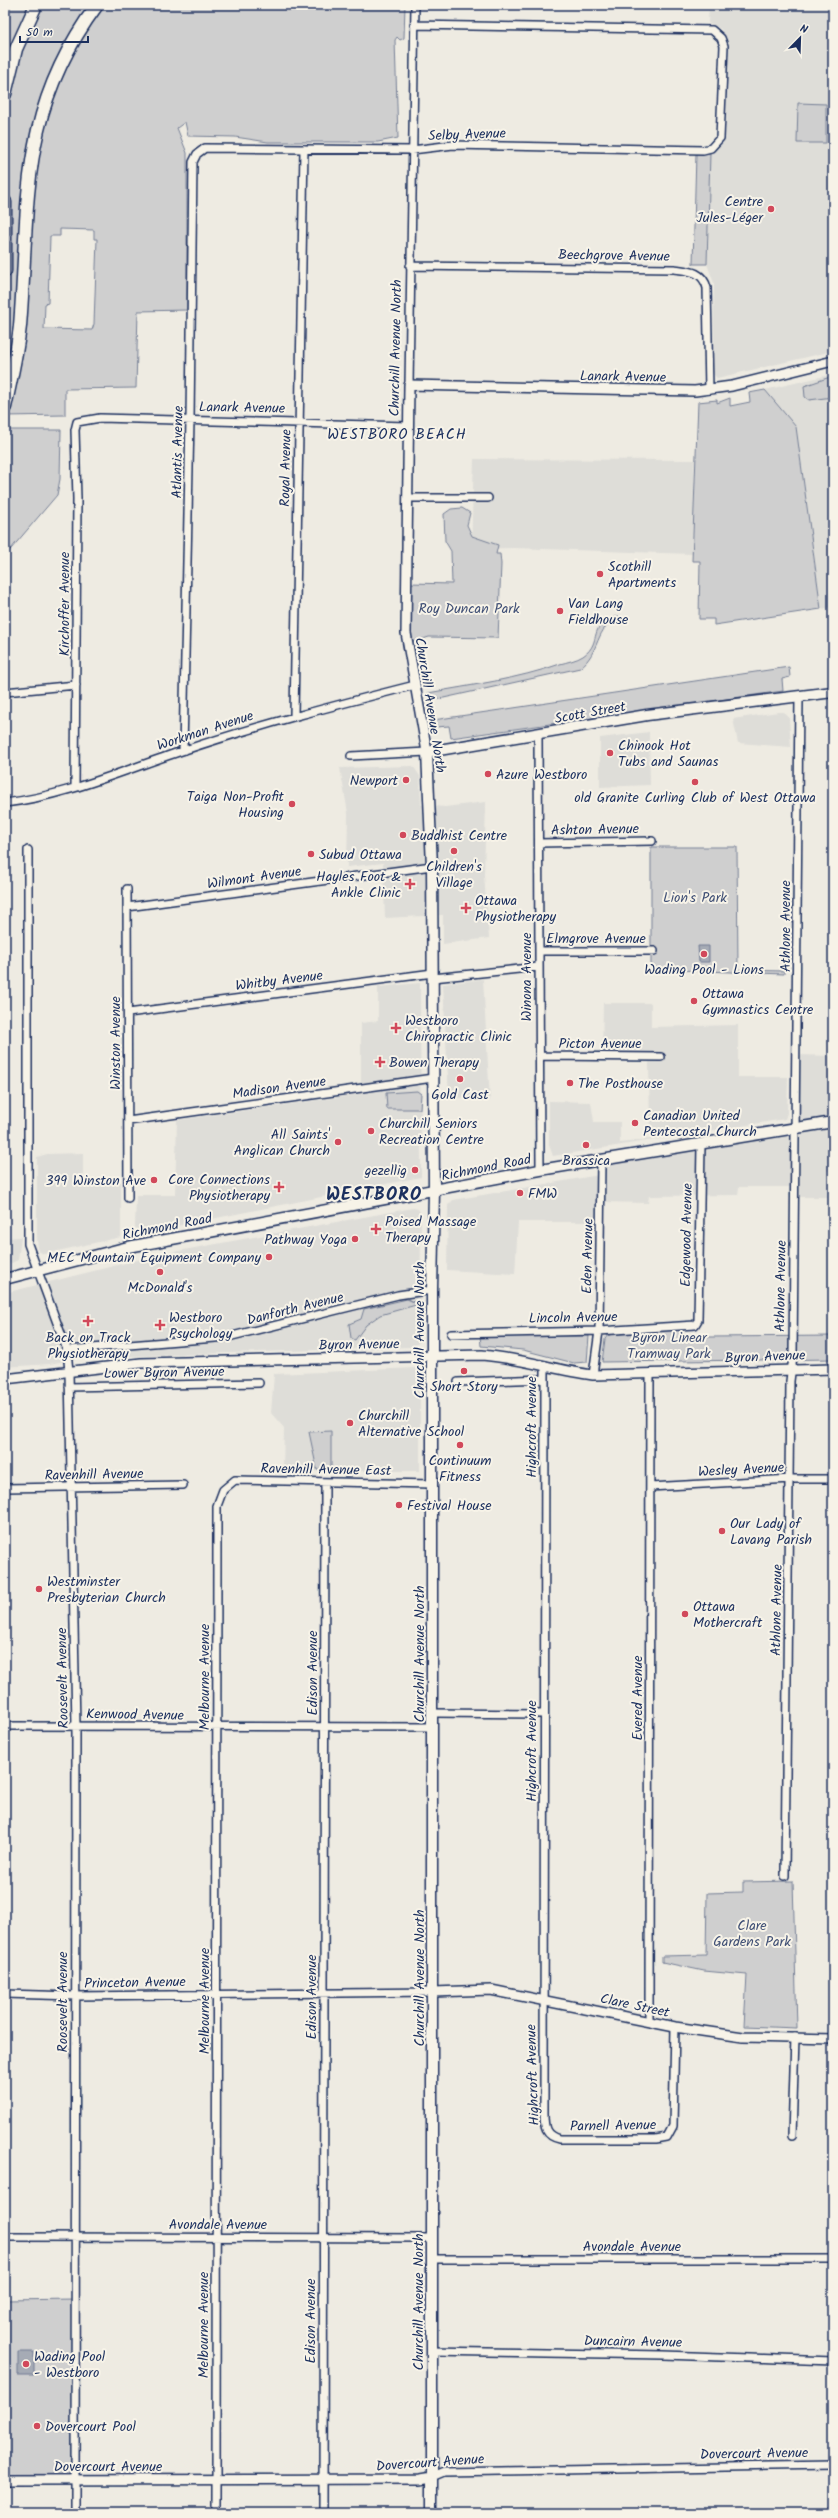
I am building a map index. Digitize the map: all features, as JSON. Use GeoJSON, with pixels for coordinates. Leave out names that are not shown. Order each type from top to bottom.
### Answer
{"type":"FeatureCollection","features":[{"type":"Feature","properties":{"kind":"highway"},"geometry":{"type":"LineString","coordinates":[[5,94],[16,49],[36,5]]}},
{"type":"Feature","properties":{"kind":"highway"},"geometry":{"type":"LineString","coordinates":[[5,407],[19,328],[27,182],[35,137],[46,98],[60,64],[77,33],[96,5]]}},
{"type":"Feature","properties":{"kind":"highway"},"geometry":{"type":"LineString","coordinates":[[5,202],[5,271]]}},
{"type":"Feature","properties":{"kind":"main road","name":"Scott Street"},"geometry":{"type":"LineString","coordinates":[[427,752],[538,735],[647,715],[833,692]]}},
{"type":"Feature","properties":{"kind":"main road","name":"Churchill Avenue North"},"geometry":{"type":"LineString","coordinates":[[427,752],[432,866],[434,1191],[432,1290],[432,2513]]}},
{"type":"Feature","properties":{"kind":"main road","name":"Richmond Road"},"geometry":{"type":"LineString","coordinates":[[5,1278],[177,1238],[540,1170],[833,1122]]}},
{"type":"Feature","properties":{"kind":"street","name":"Churchill Avenue North"},"geometry":{"type":"LineString","coordinates":[[415,5],[410,266],[408,426],[409,498],[406,626],[427,752]]}},
{"type":"Feature","properties":{"kind":"street","name":"Selby Avenue"},"geometry":{"type":"LineString","coordinates":[[197,154],[205,148],[412,150],[453,145],[703,150],[715,145],[721,133],[724,52],[721,38],[712,30],[414,25]]}},
{"type":"Feature","properties":{"kind":"street","name":"Royal Avenue"},"geometry":{"type":"LineString","coordinates":[[294,715],[304,149]]}},
{"type":"Feature","properties":{"kind":"street","name":"Atlantis Avenue"},"geometry":{"type":"LineString","coordinates":[[183,750],[190,420],[193,162],[197,154]]}},
{"type":"Feature","properties":{"kind":"street","name":"Beechgrove Avenue"},"geometry":{"type":"LineString","coordinates":[[410,266],[674,269],[697,273],[704,279],[707,288],[709,390]]}},
{"type":"Feature","properties":{"kind":"street","name":"Lanark Avenue"},"geometry":{"type":"LineString","coordinates":[[409,385],[709,390],[732,386],[833,361]]}},
{"type":"Feature","properties":{"kind":"street","name":"Lanark Avenue"},"geometry":{"type":"LineString","coordinates":[[77,422],[100,418],[408,426]]}},
{"type":"Feature","properties":{"kind":"street","name":"Kirchoffer Avenue"},"geometry":{"type":"LineString","coordinates":[[75,787],[77,499],[74,430],[77,422]]}},
{"type":"Feature","properties":{"kind":"street"},"geometry":{"type":"LineString","coordinates":[[409,498],[488,498]]}},
{"type":"Feature","properties":{"kind":"street"},"geometry":{"type":"LineString","coordinates":[[5,692],[76,685]]}},
{"type":"Feature","properties":{"kind":"street","name":"Workman Avenue"},"geometry":{"type":"LineString","coordinates":[[5,802],[31,799],[75,787],[183,750],[294,715],[415,685]]}},
{"type":"Feature","properties":{"kind":"street","name":"Athlone Avenue"},"geometry":{"type":"LineString","coordinates":[[785,1876],[800,696]]}},
{"type":"Feature","properties":{"kind":"street","name":"Winona Avenue"},"geometry":{"type":"LineString","coordinates":[[538,735],[540,1170]]}},
{"type":"Feature","properties":{"kind":"street","name":"Scott Street"},"geometry":{"type":"LineString","coordinates":[[351,756],[427,752]]}},
{"type":"Feature","properties":{"kind":"street","name":"Ashton Avenue"},"geometry":{"type":"LineString","coordinates":[[539,843],[652,841]]}},
{"type":"Feature","properties":{"kind":"street","name":"Roosevelt Avenue"},"geometry":{"type":"LineString","coordinates":[[28,850],[28,1244],[68,1350],[69,1372],[76,1726],[75,2513]]}},
{"type":"Feature","properties":{"kind":"street","name":"Wilmont Avenue"},"geometry":{"type":"LineString","coordinates":[[127,908],[432,866]]}},
{"type":"Feature","properties":{"kind":"street","name":"Winston Avenue"},"geometry":{"type":"LineString","coordinates":[[127,888],[128,1198]]}},
{"type":"Feature","properties":{"kind":"street","name":"Elmgrove Avenue"},"geometry":{"type":"LineString","coordinates":[[539,951],[654,951]]}},
{"type":"Feature","properties":{"kind":"street","name":"Whitby Avenue"},"geometry":{"type":"LineString","coordinates":[[128,1013],[433,976],[538,967]]}},
{"type":"Feature","properties":{"kind":"street","name":"Picton Avenue"},"geometry":{"type":"LineString","coordinates":[[540,1056],[661,1057]]}},
{"type":"Feature","properties":{"kind":"street","name":"Madison Avenue"},"geometry":{"type":"LineString","coordinates":[[128,1121],[433,1078]]}},
{"type":"Feature","properties":{"kind":"street","name":"Edgewood Avenue"},"geometry":{"type":"LineString","coordinates":[[695,1325],[698,1320],[700,1145]]}},
{"type":"Feature","properties":{"kind":"street","name":"Eden Avenue"},"geometry":{"type":"LineString","coordinates":[[593,1375],[598,1331],[601,1161]]}},
{"type":"Feature","properties":{"kind":"street","name":"Danforth Avenue"},"geometry":{"type":"LineString","coordinates":[[68,1350],[228,1337],[398,1295],[432,1290]]}},
{"type":"Feature","properties":{"kind":"street","name":"Lincoln Avenue"},"geometry":{"type":"LineString","coordinates":[[451,1334],[598,1331],[695,1325]]}},
{"type":"Feature","properties":{"kind":"street","name":"Byron Avenue"},"geometry":{"type":"LineString","coordinates":[[5,1379],[142,1363],[433,1356],[507,1357],[593,1375],[833,1369]]}},
{"type":"Feature","properties":{"kind":"street","name":"Highcroft Avenue"},"geometry":{"type":"LineString","coordinates":[[545,1365],[544,2127],[549,2135]]}},
{"type":"Feature","properties":{"kind":"street","name":"Evered Avenue"},"geometry":{"type":"LineString","coordinates":[[649,2022],[650,1374]]}},
{"type":"Feature","properties":{"kind":"street"},"geometry":{"type":"LineString","coordinates":[[458,1382],[544,1379]]}},
{"type":"Feature","properties":{"kind":"street","name":"Lower Byron Avenue"},"geometry":{"type":"LineString","coordinates":[[69,1387],[259,1383]]}},
{"type":"Feature","properties":{"kind":"street","name":"Wesley Avenue"},"geometry":{"type":"LineString","coordinates":[[650,1487],[790,1479],[833,1479]]}},
{"type":"Feature","properties":{"kind":"street","name":"Ravenhill Avenue East"},"geometry":{"type":"LineString","coordinates":[[223,1490],[235,1480],[432,1484]]}},
{"type":"Feature","properties":{"kind":"street","name":"Edison Avenue"},"geometry":{"type":"LineString","coordinates":[[323,2513],[325,1482]]}},
{"type":"Feature","properties":{"kind":"street","name":"Ravenhill Avenue"},"geometry":{"type":"LineString","coordinates":[[5,1488],[183,1485]]}},
{"type":"Feature","properties":{"kind":"street","name":"Melbourne Avenue"},"geometry":{"type":"LineString","coordinates":[[216,2513],[217,1506],[223,1490]]}},
{"type":"Feature","properties":{"kind":"street"},"geometry":{"type":"LineString","coordinates":[[433,1714],[544,1714]]}},
{"type":"Feature","properties":{"kind":"street","name":"Kenwood Avenue"},"geometry":{"type":"LineString","coordinates":[[5,1726],[217,1728],[433,1727]]}},
{"type":"Feature","properties":{"kind":"street","name":"Clare Street"},"geometry":{"type":"LineString","coordinates":[[432,1992],[491,1990],[649,2022],[743,2037],[833,2039]]}},
{"type":"Feature","properties":{"kind":"street","name":"Princeton Avenue"},"geometry":{"type":"LineString","coordinates":[[5,1994],[75,1996],[217,1993],[324,1994],[432,1992]]}},
{"type":"Feature","properties":{"kind":"street","name":"Parnell Avenue"},"geometry":{"type":"LineString","coordinates":[[549,2135],[560,2139],[656,2139],[667,2137],[673,2127],[676,2027]]}},
{"type":"Feature","properties":{"kind":"street"},"geometry":{"type":"LineString","coordinates":[[792,2136],[795,2037]]}},
{"type":"Feature","properties":{"kind":"street","name":"Avondale Avenue"},"geometry":{"type":"LineString","coordinates":[[5,2237],[432,2238]]}},
{"type":"Feature","properties":{"kind":"street","name":"Avondale Avenue"},"geometry":{"type":"LineString","coordinates":[[432,2259],[833,2259]]}},
{"type":"Feature","properties":{"kind":"street","name":"Duncairn Avenue"},"geometry":{"type":"LineString","coordinates":[[432,2351],[664,2355],[833,2361]]}},
{"type":"Feature","properties":{"kind":"street","name":"Dovercourt Avenue"},"geometry":{"type":"LineString","coordinates":[[5,2480],[216,2481],[420,2479],[432,2477],[444,2472],[833,2465]]}},
{"type":"Feature","properties":{"kind":"shaded area","name":"Centre Jules-Léger"},"geometry":{"type":"Polygon","coordinates":[[[709,5],[833,5],[833,351],[717,378],[713,374],[714,283],[707,264],[710,153],[721,144],[726,130],[727,42],[721,29],[708,23],[709,5]]]}},
{"type":"Feature","properties":{"kind":"shaded area"},"geometry":{"type":"Polygon","coordinates":[[[833,374],[833,607],[821,609],[796,427],[765,390],[833,374]]]}},
{"type":"Feature","properties":{"kind":"shaded area"},"geometry":{"type":"Polygon","coordinates":[[[474,459],[695,460],[692,554],[513,548],[471,549],[474,459]]]}},
{"type":"Feature","properties":{"kind":"shaded area"},"geometry":{"type":"Polygon","coordinates":[[[784,712],[789,718],[791,747],[738,743],[733,719],[784,712]]]}},
{"type":"Feature","properties":{"kind":"shaded area"},"geometry":{"type":"Polygon","coordinates":[[[649,732],[650,785],[600,787],[600,738],[649,732]]]}},
{"type":"Feature","properties":{"kind":"shaded area"},"geometry":{"type":"Polygon","coordinates":[[[413,766],[420,776],[421,805],[445,807],[486,802],[484,875],[489,938],[443,944],[443,915],[385,918],[383,863],[347,867],[348,813],[340,768],[413,766]]]}},
{"type":"Feature","properties":{"kind":"shaded area","name":"Wading Pool - Lions"},"geometry":{"type":"Polygon","coordinates":[[[698,946],[709,946],[709,962],[699,962],[698,946]]]}},
{"type":"Feature","properties":{"kind":"shaded area"},"geometry":{"type":"Polygon","coordinates":[[[483,979],[490,1100],[449,1097],[443,984],[483,979]]]}},
{"type":"Feature","properties":{"kind":"shaded area"},"geometry":{"type":"Polygon","coordinates":[[[420,983],[421,1177],[142,1233],[135,1227],[136,1195],[175,1195],[177,1120],[361,1094],[361,1023],[378,1021],[378,987],[420,983]]]}},
{"type":"Feature","properties":{"kind":"shaded area"},"geometry":{"type":"Polygon","coordinates":[[[603,1003],[651,1003],[651,1027],[738,1025],[738,1077],[788,1077],[787,1113],[785,1119],[553,1156],[549,1145],[549,1101],[591,1102],[594,1122],[620,1122],[620,1143],[650,1139],[649,1060],[602,1058],[603,1003]]]}},
{"type":"Feature","properties":{"kind":"shaded area"},"geometry":{"type":"Polygon","coordinates":[[[796,1055],[833,1056],[833,1171],[827,1171],[828,1197],[795,1197],[794,1187],[739,1187],[738,1195],[649,1196],[648,1203],[601,1202],[601,1222],[518,1222],[515,1274],[447,1270],[448,1205],[453,1200],[599,1175],[601,1161],[795,1128],[796,1055]]]}},
{"type":"Feature","properties":{"kind":"shaded area"},"geometry":{"type":"Polygon","coordinates":[[[83,1153],[83,1182],[121,1182],[121,1237],[44,1254],[38,1251],[37,1157],[47,1154],[83,1153]]]}},
{"type":"Feature","properties":{"kind":"shaded area"},"geometry":{"type":"Polygon","coordinates":[[[413,1208],[418,1209],[421,1214],[420,1341],[411,1347],[78,1358],[50,1364],[5,1367],[5,1293],[162,1254],[413,1208]]]}},
{"type":"Feature","properties":{"kind":"shaded area"},"geometry":{"type":"Polygon","coordinates":[[[21,1237],[18,1260],[5,1266],[5,1238],[21,1237]]]}},
{"type":"Feature","properties":{"kind":"shaded area","name":"Churchill Alternative School"},"geometry":{"type":"Polygon","coordinates":[[[416,1368],[420,1371],[420,1471],[283,1471],[284,1428],[271,1413],[274,1374],[416,1368]]]}},
{"type":"Feature","properties":{"kind":"shaded area","name":"Wading Pool - Westboro"},"geometry":{"type":"Polygon","coordinates":[[[18,2352],[34,2352],[34,2375],[18,2375],[18,2352]]]}},
{"type":"Feature","properties":{"kind":"green space"},"geometry":{"type":"Polygon","coordinates":[[[5,5],[405,5],[404,38],[400,40],[397,37],[395,40],[398,138],[378,142],[268,142],[235,137],[188,136],[185,122],[177,128],[187,153],[187,310],[138,311],[136,388],[65,389],[65,415],[5,416],[5,5]],[[60,229],[60,236],[50,236],[48,303],[45,304],[44,329],[92,330],[94,324],[97,239],[94,239],[94,230],[60,229]]]}},
{"type":"Feature","properties":{"kind":"green space"},"geometry":{"type":"Polygon","coordinates":[[[798,103],[826,104],[826,143],[797,143],[798,103]]]}},
{"type":"Feature","properties":{"kind":"green space"},"geometry":{"type":"Polygon","coordinates":[[[710,153],[707,264],[693,264],[696,154],[710,153]]]}},
{"type":"Feature","properties":{"kind":"green space"},"geometry":{"type":"Polygon","coordinates":[[[833,376],[833,397],[809,400],[805,397],[804,386],[833,376]]]}},
{"type":"Feature","properties":{"kind":"green space"},"geometry":{"type":"Polygon","coordinates":[[[765,390],[796,427],[821,609],[714,625],[714,619],[699,619],[700,561],[692,561],[698,402],[717,400],[717,403],[730,398],[730,406],[750,402],[749,393],[765,390]]]}},
{"type":"Feature","properties":{"kind":"green space"},"geometry":{"type":"Polygon","coordinates":[[[5,430],[61,430],[60,479],[57,495],[5,556],[5,430]]]}},
{"type":"Feature","properties":{"kind":"green space","name":"Roy Duncan Park"},"geometry":{"type":"Polygon","coordinates":[[[462,508],[470,513],[467,525],[472,536],[498,545],[496,554],[500,554],[501,564],[498,638],[429,637],[411,643],[410,583],[452,584],[451,551],[445,541],[444,514],[451,509],[462,508]]]}},
{"type":"Feature","properties":{"kind":"green space"},"geometry":{"type":"Polygon","coordinates":[[[619,616],[605,627],[591,655],[580,668],[430,701],[428,693],[511,678],[578,659],[589,651],[593,645],[598,628],[609,619],[619,616]]]}},
{"type":"Feature","properties":{"kind":"green space"},"geometry":{"type":"Polygon","coordinates":[[[789,667],[790,677],[782,679],[783,691],[451,738],[449,726],[436,727],[433,720],[789,667]]]}},
{"type":"Feature","properties":{"kind":"green space","name":"Lion's Park"},"geometry":{"type":"Polygon","coordinates":[[[651,847],[737,847],[738,970],[784,971],[784,974],[651,969],[651,847]]]}},
{"type":"Feature","properties":{"kind":"green space"},"geometry":{"type":"Polygon","coordinates":[[[417,1091],[421,1094],[420,1109],[387,1109],[386,1093],[417,1091]]]}},
{"type":"Feature","properties":{"kind":"green space"},"geometry":{"type":"Polygon","coordinates":[[[407,1299],[416,1303],[416,1305],[380,1315],[366,1325],[355,1340],[351,1338],[349,1324],[361,1319],[364,1309],[407,1299]]]}},
{"type":"Feature","properties":{"kind":"green space","name":"Byron Linear Tramway Park"},"geometry":{"type":"Polygon","coordinates":[[[682,1327],[682,1334],[710,1337],[833,1336],[833,1359],[602,1362],[605,1339],[608,1335],[682,1327]]]}},
{"type":"Feature","properties":{"kind":"green space","name":"Byron Linear Tramway Park"},"geometry":{"type":"Polygon","coordinates":[[[480,1335],[589,1336],[587,1362],[574,1363],[523,1350],[481,1346],[480,1335]]]}},
{"type":"Feature","properties":{"kind":"green space"},"geometry":{"type":"Polygon","coordinates":[[[331,1431],[331,1470],[317,1470],[309,1432],[331,1431]]]}},
{"type":"Feature","properties":{"kind":"green space","name":"Clare Gardens Park"},"geometry":{"type":"Polygon","coordinates":[[[793,1881],[797,2028],[744,2026],[747,1975],[704,1971],[662,1962],[662,1956],[706,1955],[707,1893],[743,1892],[743,1882],[793,1881]]]}},
{"type":"Feature","properties":{"kind":"green space"},"geometry":{"type":"Polygon","coordinates":[[[75,2299],[75,2480],[5,2480],[5,2300],[75,2299]]]}},
{"type":"Feature","properties":{"kind":"place","name":"Centre Jules-Léger"},"geometry":{"type":"Point","coordinates":[771,209]}},
{"type":"Feature","properties":{"kind":"place","name":"Scothill Apartments"},"geometry":{"type":"Point","coordinates":[600,574]}},
{"type":"Feature","properties":{"kind":"place","name":"Van Lang Fieldhouse"},"geometry":{"type":"Point","coordinates":[560,611]}},
{"type":"Feature","properties":{"kind":"place","name":"Chinook Hot Tubs and Saunas"},"geometry":{"type":"Point","coordinates":[610,753]}},
{"type":"Feature","properties":{"kind":"place","name":"Azure Westboro"},"geometry":{"type":"Point","coordinates":[488,774]}},
{"type":"Feature","properties":{"kind":"place","name":"Newport"},"geometry":{"type":"Point","coordinates":[406,780]}},
{"type":"Feature","properties":{"kind":"place","name":"old Granite Curling Club of West Ottawa"},"geometry":{"type":"Point","coordinates":[695,782]}},
{"type":"Feature","properties":{"kind":"place","name":"Taiga Non-Profit Housing"},"geometry":{"type":"Point","coordinates":[292,804]}},
{"type":"Feature","properties":{"kind":"place","name":"Buddhist Centre"},"geometry":{"type":"Point","coordinates":[403,835]}},
{"type":"Feature","properties":{"kind":"place","name":"Children's Village"},"geometry":{"type":"Point","coordinates":[454,851]}},
{"type":"Feature","properties":{"kind":"place","name":"Subud Ottawa"},"geometry":{"type":"Point","coordinates":[311,854]}},
{"type":"Feature","properties":{"kind":"place","name":"Hayles Foot & Ankle Clinic"},"geometry":{"type":"Point","coordinates":[410,884]}},
{"type":"Feature","properties":{"kind":"place","name":"Ottawa Physiotherapy"},"geometry":{"type":"Point","coordinates":[466,908]}},
{"type":"Feature","properties":{"kind":"place","name":"Wading Pool - Lions"},"geometry":{"type":"Point","coordinates":[704,954]}},
{"type":"Feature","properties":{"kind":"place","name":"Ottawa Gymnastics Centre"},"geometry":{"type":"Point","coordinates":[694,1001]}},
{"type":"Feature","properties":{"kind":"place","name":"Westboro Chiropractic Clinic"},"geometry":{"type":"Point","coordinates":[396,1028]}},
{"type":"Feature","properties":{"kind":"place","name":"Bowen Therapy"},"geometry":{"type":"Point","coordinates":[380,1062]}},
{"type":"Feature","properties":{"kind":"place","name":"Gold Cast"},"geometry":{"type":"Point","coordinates":[460,1079]}},
{"type":"Feature","properties":{"kind":"place","name":"The Posthouse"},"geometry":{"type":"Point","coordinates":[570,1083]}},
{"type":"Feature","properties":{"kind":"place","name":"Canadian United Pentecostal Church"},"geometry":{"type":"Point","coordinates":[635,1123]}},
{"type":"Feature","properties":{"kind":"place","name":"Churchill Seniors Recreation Centre"},"geometry":{"type":"Point","coordinates":[371,1131]}},
{"type":"Feature","properties":{"kind":"place","name":"All Saints' Anglican Church"},"geometry":{"type":"Point","coordinates":[338,1142]}},
{"type":"Feature","properties":{"kind":"place","name":"Brassica"},"geometry":{"type":"Point","coordinates":[586,1145]}},
{"type":"Feature","properties":{"kind":"place","name":"gezellig"},"geometry":{"type":"Point","coordinates":[415,1170]}},
{"type":"Feature","properties":{"kind":"place","name":"399 Winston Ave"},"geometry":{"type":"Point","coordinates":[154,1180]}},
{"type":"Feature","properties":{"kind":"place","name":"Core Connections Physiotherapy"},"geometry":{"type":"Point","coordinates":[279,1187]}},
{"type":"Feature","properties":{"kind":"place","name":"FMW"},"geometry":{"type":"Point","coordinates":[520,1193]}},
{"type":"Feature","properties":{"kind":"place","name":"Poised Massage Therapy"},"geometry":{"type":"Point","coordinates":[376,1229]}},
{"type":"Feature","properties":{"kind":"place","name":"Pathway Yoga"},"geometry":{"type":"Point","coordinates":[355,1239]}},
{"type":"Feature","properties":{"kind":"place","name":"MEC Mountain Equipment Company"},"geometry":{"type":"Point","coordinates":[269,1257]}},
{"type":"Feature","properties":{"kind":"place","name":"McDonald's"},"geometry":{"type":"Point","coordinates":[160,1272]}},
{"type":"Feature","properties":{"kind":"place","name":"Back on Track Physiotherapy"},"geometry":{"type":"Point","coordinates":[88,1321]}},
{"type":"Feature","properties":{"kind":"place","name":"Westboro Psychology"},"geometry":{"type":"Point","coordinates":[160,1325]}},
{"type":"Feature","properties":{"kind":"place","name":"Short Story"},"geometry":{"type":"Point","coordinates":[464,1371]}},
{"type":"Feature","properties":{"kind":"place","name":"Churchill Alternative School"},"geometry":{"type":"Point","coordinates":[350,1423]}},
{"type":"Feature","properties":{"kind":"place","name":"Continuum Fitness"},"geometry":{"type":"Point","coordinates":[460,1445]}},
{"type":"Feature","properties":{"kind":"place","name":"Festival House"},"geometry":{"type":"Point","coordinates":[399,1505]}},
{"type":"Feature","properties":{"kind":"place","name":"Our Lady of Lavang Parish"},"geometry":{"type":"Point","coordinates":[722,1531]}},
{"type":"Feature","properties":{"kind":"place","name":"Westminster Presbyterian Church"},"geometry":{"type":"Point","coordinates":[39,1589]}},
{"type":"Feature","properties":{"kind":"place","name":"Ottawa Mothercraft"},"geometry":{"type":"Point","coordinates":[685,1614]}},
{"type":"Feature","properties":{"kind":"place","name":"Wading Pool - Westboro"},"geometry":{"type":"Point","coordinates":[26,2364]}},
{"type":"Feature","properties":{"kind":"place","name":"Dovercourt Pool"},"geometry":{"type":"Point","coordinates":[37,2426]}},
{"type":"Feature","properties":{"kind":"district","name":"WESTBORO BEACH"},"geometry":{"type":"Point","coordinates":[397,434]}},
{"type":"Feature","properties":{"kind":"district","name":"WESTBORO"},"geometry":{"type":"Point","coordinates":[374,1194]}}]}
